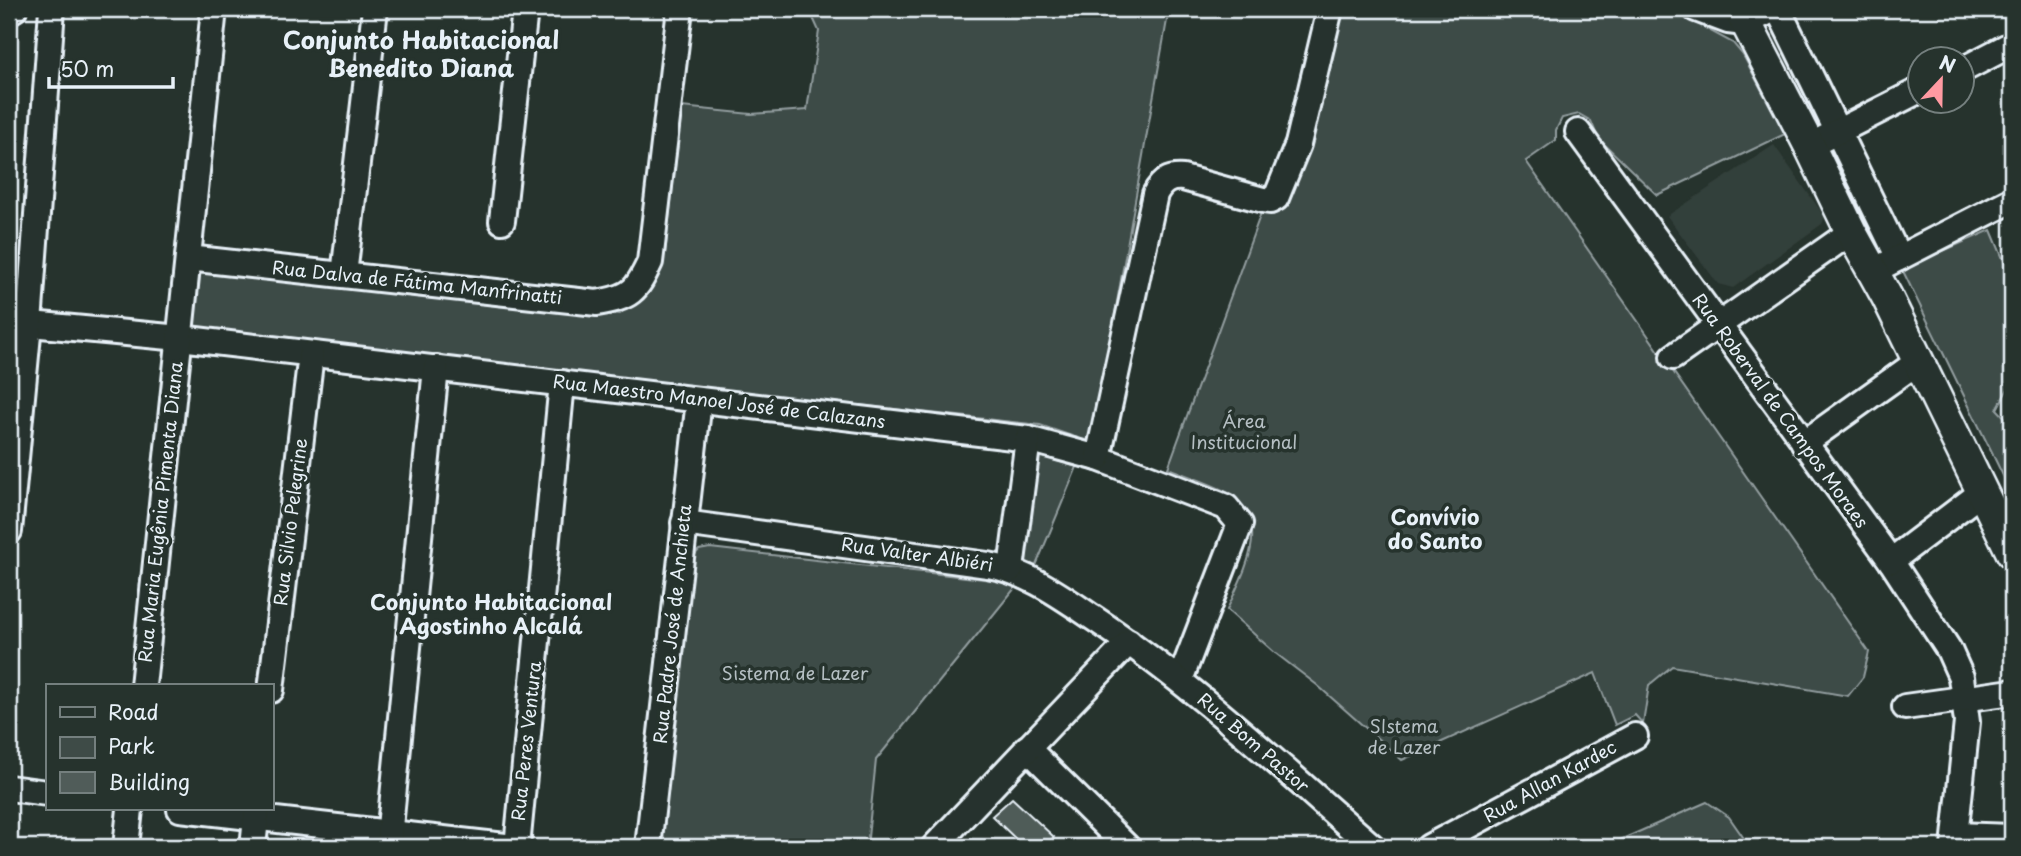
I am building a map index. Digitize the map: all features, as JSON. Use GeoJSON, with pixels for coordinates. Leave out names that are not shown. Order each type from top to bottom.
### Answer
{"type":"FeatureCollection","features":[{"type":"Feature","properties":{"kind":"main road"},"geometry":{"type":"LineString","coordinates":[[1742,16],[1851,232],[1886,264],[1919,361],[2012,553]]}},
{"type":"Feature","properties":{"kind":"street"},"geometry":{"type":"LineString","coordinates":[[9,12],[14,9]]}},
{"type":"Feature","properties":{"kind":"street"},"geometry":{"type":"LineString","coordinates":[[9,531],[19,323],[52,9]]}},
{"type":"Feature","properties":{"kind":"street","name":"Rua Maria Eugênia Pimenta Diana"},"geometry":{"type":"LineString","coordinates":[[143,684],[214,9]]}},
{"type":"Feature","properties":{"kind":"street"},"geometry":{"type":"LineString","coordinates":[[344,275],[375,9]]}},
{"type":"Feature","properties":{"kind":"street"},"geometry":{"type":"LineString","coordinates":[[502,220],[525,9]]}},
{"type":"Feature","properties":{"kind":"street","name":"Rua Dalva de Fátima Manfrinatti"},"geometry":{"type":"LineString","coordinates":[[188,258],[597,303],[622,299],[641,283],[650,262],[680,9]]}},
{"type":"Feature","properties":{"kind":"street"},"geometry":{"type":"LineString","coordinates":[[1098,458],[1155,194],[1160,186],[1173,178],[1183,178],[1264,200],[1276,198],[1298,144],[1330,9]]}},
{"type":"Feature","properties":{"kind":"street"},"geometry":{"type":"LineString","coordinates":[[1696,9],[1728,21],[1777,9],[1838,131],[1886,264],[2012,200]]}},
{"type":"Feature","properties":{"kind":"street"},"geometry":{"type":"LineString","coordinates":[[1976,62],[2012,44]]}},
{"type":"Feature","properties":{"kind":"street"},"geometry":{"type":"LineString","coordinates":[[1810,147],[1906,97]]}},
{"type":"Feature","properties":{"kind":"street","name":"Rua Roberval de Campos Moraes"},"geometry":{"type":"LineString","coordinates":[[1578,132],[1891,561],[1949,650],[1961,677],[1967,722],[1955,841]]}},
{"type":"Feature","properties":{"kind":"street"},"geometry":{"type":"LineString","coordinates":[[1673,357],[1851,232]]}},
{"type":"Feature","properties":{"kind":"street","name":"Rua Maestro Manoel José de Calazans"},"geometry":{"type":"LineString","coordinates":[[19,323],[180,338],[1027,439],[1098,458],[1226,508],[1240,524],[1180,680]]}},
{"type":"Feature","properties":{"kind":"street","name":"Rua Silvio Pelegrine"},"geometry":{"type":"LineString","coordinates":[[272,684],[311,354]]}},
{"type":"Feature","properties":{"kind":"street"},"geometry":{"type":"LineString","coordinates":[[1804,443],[1919,361]]}},
{"type":"Feature","properties":{"kind":"street"},"geometry":{"type":"LineString","coordinates":[[389,840],[436,368]]}},
{"type":"Feature","properties":{"kind":"street","name":"Rua Peres Ventura"},"geometry":{"type":"LineString","coordinates":[[516,847],[562,383]]}},
{"type":"Feature","properties":{"kind":"street","name":"Rua Padre José de Anchieta"},"geometry":{"type":"LineString","coordinates":[[648,847],[699,400]]}},
{"type":"Feature","properties":{"kind":"street"},"geometry":{"type":"LineString","coordinates":[[1011,569],[1027,439]]}},
{"type":"Feature","properties":{"kind":"street"},"geometry":{"type":"LineString","coordinates":[[1891,561],[1982,492]]}},
{"type":"Feature","properties":{"kind":"street","name":"Rua Valter Albiéri"},"geometry":{"type":"LineString","coordinates":[[684,523],[1011,569],[1040,582],[1129,642]]}},
{"type":"Feature","properties":{"kind":"street"},"geometry":{"type":"LineString","coordinates":[[934,847],[1129,642]]}},
{"type":"Feature","properties":{"kind":"street","name":"Rua Bom Pastor"},"geometry":{"type":"LineString","coordinates":[[1129,642],[1180,680],[1373,847]]}},
{"type":"Feature","properties":{"kind":"street"},"geometry":{"type":"LineString","coordinates":[[1905,706],[2012,692]]}},
{"type":"Feature","properties":{"kind":"street","name":"Rua Allan Kardec"},"geometry":{"type":"LineString","coordinates":[[1429,847],[1635,736]]}},
{"type":"Feature","properties":{"kind":"street"},"geometry":{"type":"LineString","coordinates":[[1027,748],[1127,847]]}},
{"type":"Feature","properties":{"kind":"street"},"geometry":{"type":"LineString","coordinates":[[9,788],[46,793]]}},
{"type":"Feature","properties":{"kind":"street"},"geometry":{"type":"LineString","coordinates":[[126,847],[130,810]]}},
{"type":"Feature","properties":{"kind":"street"},"geometry":{"type":"LineString","coordinates":[[199,810],[257,813],[389,840],[516,847]]}},
{"type":"Feature","properties":{"kind":"street"},"geometry":{"type":"LineString","coordinates":[[253,847],[257,813]]}},
{"type":"Feature","properties":{"kind":"street"},"geometry":{"type":"LineString","coordinates":[[1955,841],[2012,837]]}},
{"type":"Feature","properties":{"kind":"shaded area"},"geometry":{"type":"Polygon","coordinates":[[[1774,145],[1825,217],[1822,224],[1733,288],[1718,284],[1667,216],[1774,145]]]}},
{"type":"Feature","properties":{"kind":"green space"},"geometry":{"type":"Polygon","coordinates":[[[809,9],[1169,9],[1092,443],[1040,425],[187,331],[195,267],[620,314],[648,289],[665,254],[682,107],[751,114],[807,110],[819,31],[809,9]]]}},
{"type":"Feature","properties":{"kind":"green space"},"geometry":{"type":"Polygon","coordinates":[[[1340,9],[1670,9],[1733,43],[1743,55],[1785,134],[1657,195],[1598,138],[1591,121],[1579,114],[1562,118],[1556,130],[1556,140],[1526,161],[1869,652],[1863,677],[1848,696],[1672,666],[1649,685],[1643,724],[1635,715],[1615,725],[1595,673],[1402,760],[1227,610],[1246,567],[1252,537],[1251,522],[1245,509],[1228,492],[1168,468],[1261,213],[1272,210],[1340,9]]]}},
{"type":"Feature","properties":{"kind":"green space"},"geometry":{"type":"Polygon","coordinates":[[[1991,230],[2012,280],[2012,381],[1997,409],[2012,425],[2012,494],[1902,269],[1991,230]]]}},
{"type":"Feature","properties":{"kind":"green space"},"geometry":{"type":"Polygon","coordinates":[[[1031,453],[1077,467],[1035,568],[1017,558],[1031,453]]]}},
{"type":"Feature","properties":{"kind":"green space","name":"Sistema de Lazer"},"geometry":{"type":"Polygon","coordinates":[[[710,548],[1019,583],[876,760],[867,847],[658,847],[691,559],[699,550],[710,548]]]}},
{"type":"Feature","properties":{"kind":"green space"},"geometry":{"type":"Polygon","coordinates":[[[1707,802],[1729,817],[1750,847],[1604,847],[1707,802]]]}},
{"type":"Feature","properties":{"kind":"building"},"geometry":{"type":"Polygon","coordinates":[[[1012,798],[1054,837],[1044,847],[1024,847],[992,816],[1012,798]]]}},
{"type":"Feature","properties":{"kind":"district","name":"Conjunto Habitacional Benedito Diana"},"geometry":{"type":"Point","coordinates":[421,55]}},
{"type":"Feature","properties":{"kind":"district","name":"Convívio do Santo"},"geometry":{"type":"Point","coordinates":[1435,530]}},
{"type":"Feature","properties":{"kind":"district","name":"Conjunto Habitacional Agostinho Alcalá"},"geometry":{"type":"Point","coordinates":[491,615]}},
{"type":"Feature","properties":{"kind":"park label","name":"Área Institucional"},"geometry":{"type":"Point","coordinates":[1244,432]}},
{"type":"Feature","properties":{"kind":"park label","name":"SIstema de Lazer"},"geometry":{"type":"Point","coordinates":[1404,737]}}]}
